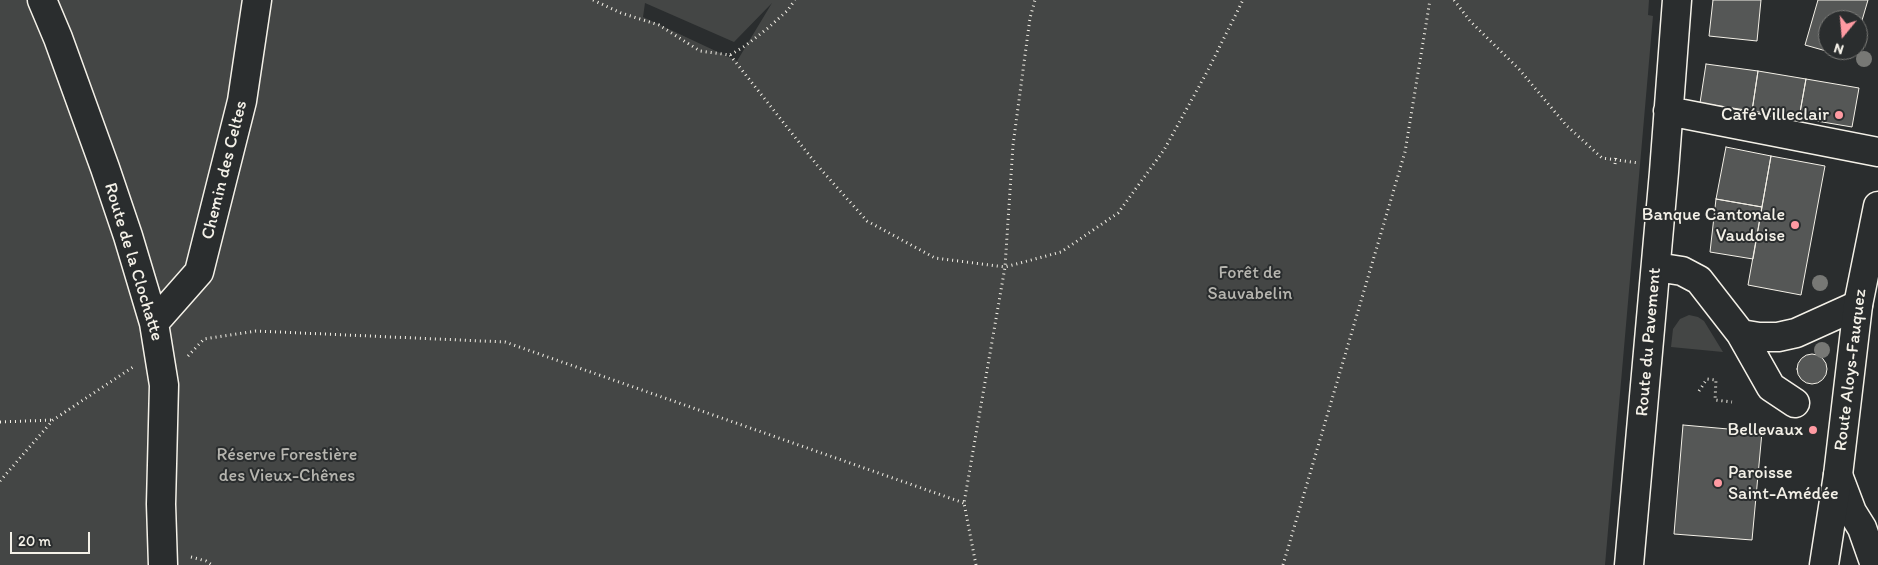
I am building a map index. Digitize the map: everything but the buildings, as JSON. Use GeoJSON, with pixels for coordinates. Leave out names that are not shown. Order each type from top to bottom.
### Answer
{"type":"FeatureCollection","features":[{"type":"Feature","properties":{"kind":"street","name":"Route de la Clochatte"},"geometry":{"type":"LineString","coordinates":[[42,0],[105,168],[154,323],[164,385],[163,565]]}},
{"type":"Feature","properties":{"kind":"street","name":"Chemin des Celtes"},"geometry":{"type":"LineString","coordinates":[[154,323],[199,272],[242,101],[257,0]]}},
{"type":"Feature","properties":{"kind":"street","name":"Route du Pavement"},"geometry":{"type":"LineString","coordinates":[[1629,565],[1656,267],[1677,0]]}},
{"type":"Feature","properties":{"kind":"street"},"geometry":{"type":"LineString","coordinates":[[1668,111],[1878,152]]}},
{"type":"Feature","properties":{"kind":"street","name":"Route Aloys-Fauquez"},"geometry":{"type":"LineString","coordinates":[[1824,565],[1838,476],[1858,305],[1878,206]]}},
{"type":"Feature","properties":{"kind":"street"},"geometry":{"type":"LineString","coordinates":[[1656,267],[1682,270],[1699,280],[1741,334],[1771,387],[1795,403]]}},
{"type":"Feature","properties":{"kind":"street"},"geometry":{"type":"LineString","coordinates":[[1741,334],[1759,337],[1778,337],[1796,333],[1858,305]]}},
{"type":"Feature","properties":{"kind":"street"},"geometry":{"type":"LineString","coordinates":[[1838,476],[1852,512],[1862,528],[1875,565]]}},
{"type":"Feature","properties":{"kind":"path"},"geometry":{"type":"LineString","coordinates":[[593,0],[621,13],[659,25],[700,51],[730,55],[768,28],[787,11],[795,0]]}},
{"type":"Feature","properties":{"kind":"path"},"geometry":{"type":"LineString","coordinates":[[976,565],[964,503],[1005,267],[1013,145],[1030,18],[1035,0]]}},
{"type":"Feature","properties":{"kind":"path"},"geometry":{"type":"LineString","coordinates":[[730,55],[817,165],[867,221],[935,258],[1005,267],[1061,252],[1118,213],[1164,150],[1207,72],[1243,0]]}},
{"type":"Feature","properties":{"kind":"path"},"geometry":{"type":"LineString","coordinates":[[1283,565],[1405,152],[1430,0]]}},
{"type":"Feature","properties":{"kind":"path"},"geometry":{"type":"LineString","coordinates":[[1454,0],[1470,21],[1518,68],[1566,125],[1602,158],[1616,158],[1643,163]]}},
{"type":"Feature","properties":{"kind":"path"},"geometry":{"type":"LineString","coordinates":[[1615,164],[1616,158]]}},
{"type":"Feature","properties":{"kind":"path"},"geometry":{"type":"LineString","coordinates":[[187,357],[204,339],[256,332],[505,342],[964,503]]}},
{"type":"Feature","properties":{"kind":"path"},"geometry":{"type":"LineString","coordinates":[[0,481],[53,420],[140,363]]}},
{"type":"Feature","properties":{"kind":"path"},"geometry":{"type":"LineString","coordinates":[[1699,391],[1707,379],[1716,380],[1715,400],[1732,402]]}},
{"type":"Feature","properties":{"kind":"path"},"geometry":{"type":"LineString","coordinates":[[0,422],[53,420]]}},
{"type":"Feature","properties":{"kind":"path"},"geometry":{"type":"LineString","coordinates":[[189,556],[206,561],[212,565]]}},
{"type":"Feature","properties":{"kind":"green space","name":"Forêt de Sauvabelin"},"geometry":{"type":"Polygon","coordinates":[[[0,0],[1649,0],[1648,15],[1653,16],[1605,565],[0,565],[0,0]],[[645,3],[643,17],[737,61],[772,3],[734,42],[645,3]]]}},
{"type":"Feature","properties":{"kind":"green space"},"geometry":{"type":"Polygon","coordinates":[[[1689,315],[1704,321],[1723,352],[1671,347],[1673,329],[1680,319],[1689,315]]]}},
{"type":"Feature","properties":{"kind":"place","name":"Café Villeclair"},"geometry":{"type":"Point","coordinates":[1839,115]}},
{"type":"Feature","properties":{"kind":"place","name":"Banque Cantonale Vaudoise"},"geometry":{"type":"Point","coordinates":[1795,225]}},
{"type":"Feature","properties":{"kind":"place","name":"Bellevaux"},"geometry":{"type":"Point","coordinates":[1813,430]}},
{"type":"Feature","properties":{"kind":"place","name":"Paroisse Saint-Amédée"},"geometry":{"type":"Point","coordinates":[1718,483]}},
{"type":"Feature","properties":{"kind":"park label","name":"Réserve Forestière des Vieux-Chênes"},"geometry":{"type":"Point","coordinates":[287,465]}}]}
